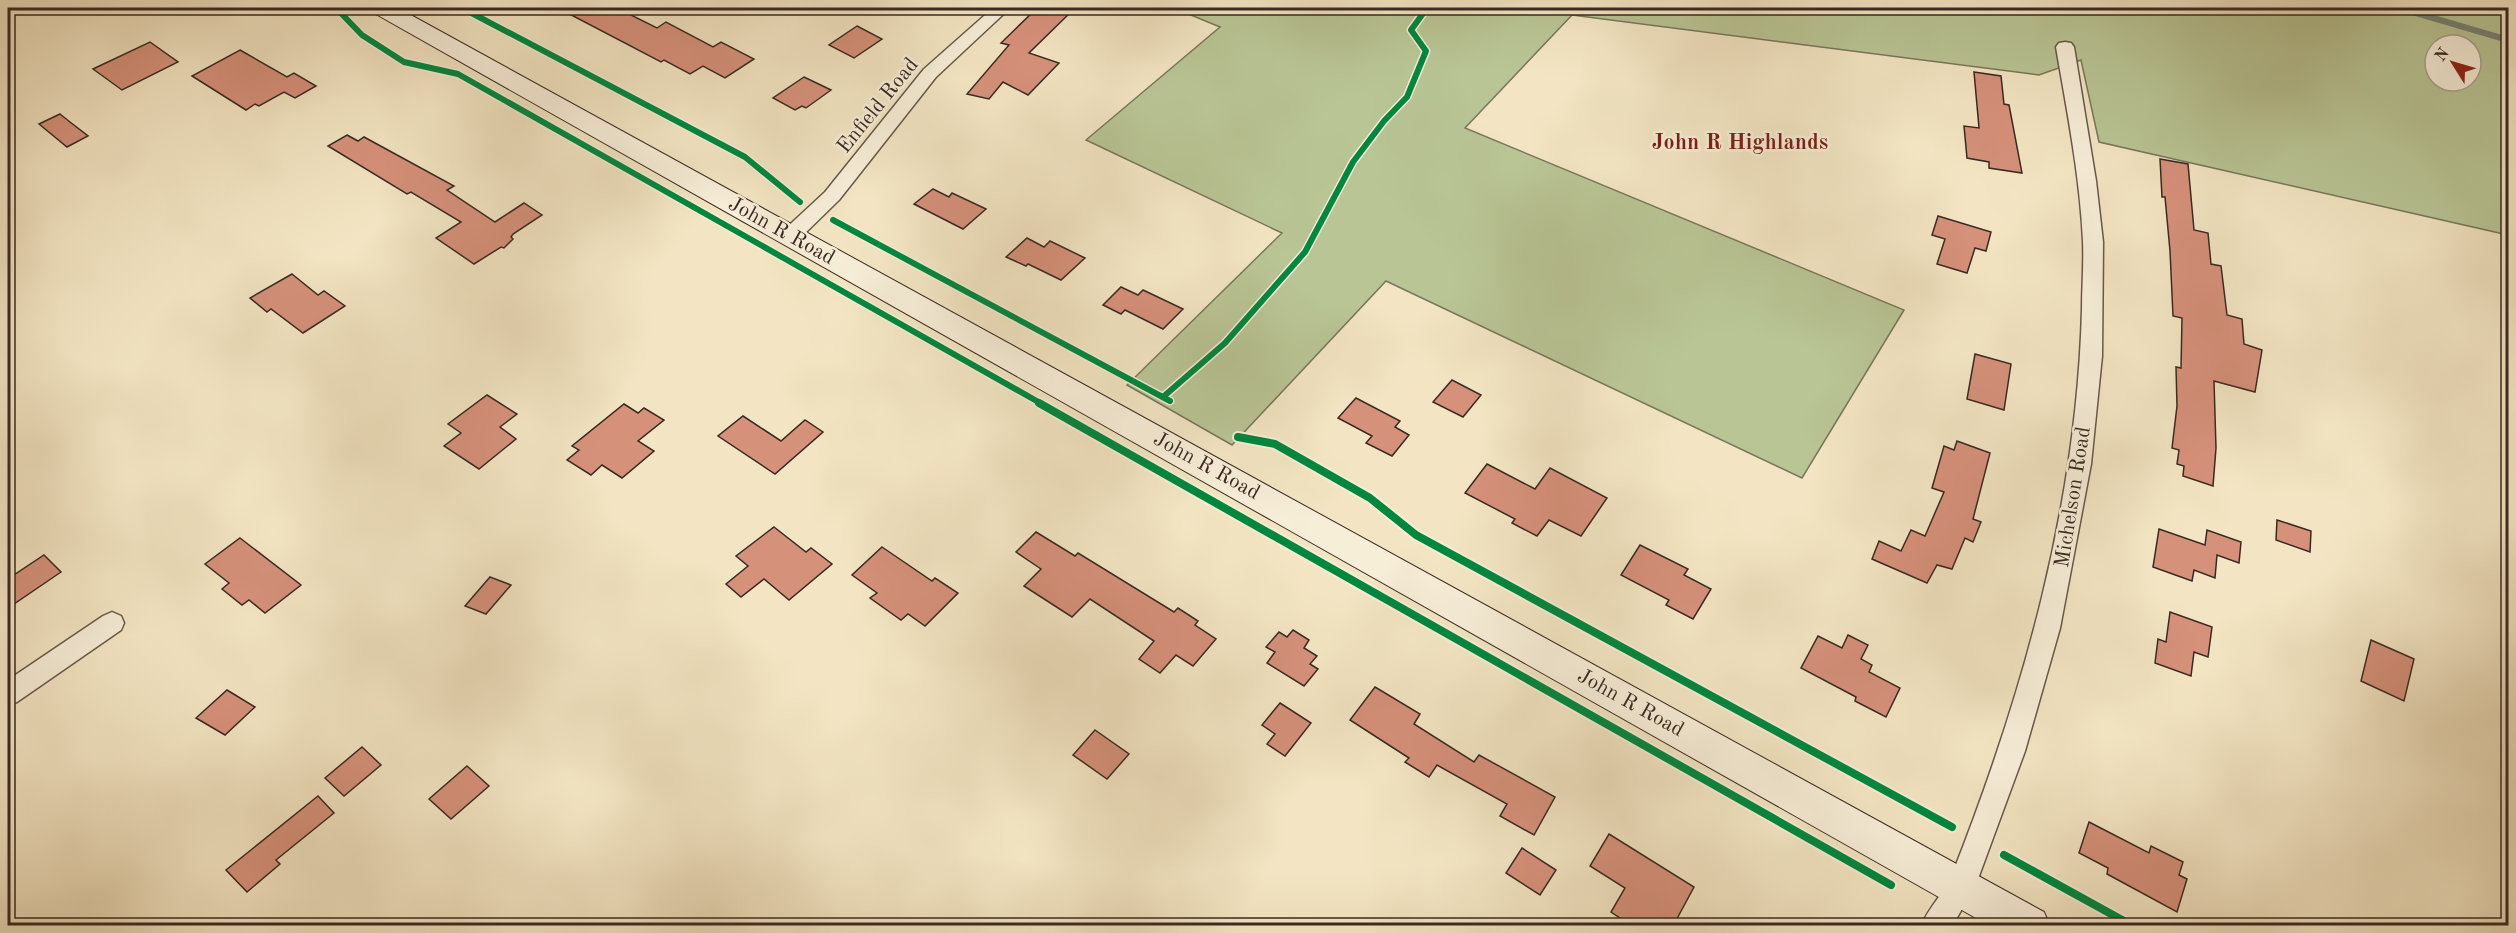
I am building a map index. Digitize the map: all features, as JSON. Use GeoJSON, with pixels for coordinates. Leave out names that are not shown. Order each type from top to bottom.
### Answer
{"type":"FeatureCollection","features":[{"type":"Feature","properties":{"kind":"main road","name":"John R Road"},"geometry":{"type":"LineString","coordinates":[[382,8],[2030,926]]}},
{"type":"Feature","properties":{"kind":"street","name":"Enfield Road"},"geometry":{"type":"LineString","coordinates":[[791,235],[832,196],[930,73],[1002,8]]}},
{"type":"Feature","properties":{"kind":"street","name":"Michelson Road"},"geometry":{"type":"LineString","coordinates":[[1935,926],[1961,887],[2005,773],[2036,677],[2060,575],[2080,464],[2091,356],[2093,242],[2087,181],[2065,47]]}},
{"type":"Feature","properties":{"kind":"street"},"geometry":{"type":"LineString","coordinates":[[8,694],[112,623]]}},
{"type":"Feature","properties":{"kind":"green space"},"geometry":{"type":"Polygon","coordinates":[[[1174,8],[2508,8],[2508,235],[2099,142],[2081,60],[2039,75],[1572,15],[1465,128],[1904,310],[1802,478],[1386,281],[1232,445],[1127,385],[1282,233],[1086,140],[1220,27],[1174,8]]]}},
{"type":"Feature","properties":{"kind":"building"},"geometry":{"type":"Polygon","coordinates":[[[558,8],[617,8],[657,28],[666,22],[713,47],[721,42],[754,59],[725,78],[703,66],[690,74],[664,60],[661,62],[558,8]]]}},
{"type":"Feature","properties":{"kind":"building"},"geometry":{"type":"Polygon","coordinates":[[[1037,8],[1075,8],[1029,53],[1059,63],[1028,95],[1003,82],[989,99],[967,94],[1009,45],[1001,43],[1037,8]]]}},
{"type":"Feature","properties":{"kind":"building"},"geometry":{"type":"Polygon","coordinates":[[[857,26],[882,39],[854,58],[829,45],[857,26]]]}},
{"type":"Feature","properties":{"kind":"building"},"geometry":{"type":"Polygon","coordinates":[[[150,42],[178,62],[122,90],[93,69],[150,42]]]}},
{"type":"Feature","properties":{"kind":"building"},"geometry":{"type":"Polygon","coordinates":[[[240,50],[287,77],[294,73],[316,86],[295,98],[284,92],[259,106],[255,104],[246,110],[192,76],[240,50]]]}},
{"type":"Feature","properties":{"kind":"building"},"geometry":{"type":"Polygon","coordinates":[[[1974,72],[2001,76],[2004,104],[2009,105],[2022,173],[1989,168],[1989,162],[1967,158],[1964,126],[1979,128],[1974,72]]]}},
{"type":"Feature","properties":{"kind":"building"},"geometry":{"type":"Polygon","coordinates":[[[804,77],[831,90],[806,108],[802,106],[795,110],[773,98],[804,77]]]}},
{"type":"Feature","properties":{"kind":"building"},"geometry":{"type":"Polygon","coordinates":[[[60,114],[88,136],[67,147],[39,124],[60,114]]]}},
{"type":"Feature","properties":{"kind":"building"},"geometry":{"type":"Polygon","coordinates":[[[347,135],[358,141],[364,137],[454,186],[447,190],[495,222],[524,203],[542,215],[513,234],[511,237],[513,239],[504,248],[501,247],[474,264],[436,238],[461,222],[411,192],[407,194],[328,146],[347,135]]]}},
{"type":"Feature","properties":{"kind":"building"},"geometry":{"type":"Polygon","coordinates":[[[2160,159],[2188,164],[2194,230],[2208,233],[2211,264],[2221,266],[2227,315],[2242,319],[2244,344],[2262,350],[2255,392],[2214,381],[2216,448],[2213,486],[2183,476],[2184,466],[2177,464],[2179,450],[2172,448],[2177,406],[2176,367],[2181,368],[2182,318],[2173,316],[2170,251],[2165,197],[2162,197],[2160,159]]]}},
{"type":"Feature","properties":{"kind":"building"},"geometry":{"type":"Polygon","coordinates":[[[933,189],[949,197],[952,193],[986,209],[963,229],[914,204],[933,189]]]}},
{"type":"Feature","properties":{"kind":"building"},"geometry":{"type":"Polygon","coordinates":[[[1938,216],[1991,232],[1986,251],[1975,248],[1967,273],[1937,264],[1945,239],[1932,235],[1938,216]]]}},
{"type":"Feature","properties":{"kind":"building"},"geometry":{"type":"Polygon","coordinates":[[[1027,238],[1044,247],[1050,241],[1085,258],[1061,280],[1028,264],[1026,266],[1006,257],[1027,238]]]}},
{"type":"Feature","properties":{"kind":"building"},"geometry":{"type":"Polygon","coordinates":[[[292,274],[318,295],[324,291],[345,306],[303,333],[271,309],[267,312],[250,298],[292,274]]]}},
{"type":"Feature","properties":{"kind":"building"},"geometry":{"type":"Polygon","coordinates":[[[1121,287],[1138,295],[1143,290],[1183,309],[1163,329],[1125,310],[1121,314],[1103,305],[1121,287]]]}},
{"type":"Feature","properties":{"kind":"building"},"geometry":{"type":"Polygon","coordinates":[[[1975,354],[2011,364],[2004,410],[1967,399],[1975,354]]]}},
{"type":"Feature","properties":{"kind":"building"},"geometry":{"type":"Polygon","coordinates":[[[1452,380],[1481,395],[1463,417],[1433,402],[1452,380]]]}},
{"type":"Feature","properties":{"kind":"building"},"geometry":{"type":"Polygon","coordinates":[[[487,395],[517,414],[500,427],[516,439],[479,469],[444,446],[461,433],[448,424],[487,395]]]}},
{"type":"Feature","properties":{"kind":"building"},"geometry":{"type":"Polygon","coordinates":[[[1356,398],[1400,421],[1395,427],[1409,435],[1392,456],[1366,443],[1372,436],[1338,418],[1356,398]]]}},
{"type":"Feature","properties":{"kind":"building"},"geometry":{"type":"Polygon","coordinates":[[[624,404],[638,413],[644,408],[664,420],[638,441],[654,451],[622,478],[602,465],[591,475],[567,460],[579,450],[572,446],[624,404]]]}},
{"type":"Feature","properties":{"kind":"building"},"geometry":{"type":"Polygon","coordinates":[[[743,416],[781,441],[805,420],[823,432],[775,474],[718,436],[743,416]]]}},
{"type":"Feature","properties":{"kind":"building"},"geometry":{"type":"Polygon","coordinates":[[[1957,441],[1990,453],[1973,519],[1981,522],[1973,542],[1965,538],[1952,569],[1937,565],[1927,583],[1872,559],[1879,541],[1901,551],[1911,530],[1925,536],[1944,492],[1932,488],[1944,446],[1954,450],[1957,441]]]}},
{"type":"Feature","properties":{"kind":"building"},"geometry":{"type":"Polygon","coordinates":[[[1487,464],[1535,489],[1550,468],[1607,498],[1581,536],[1549,520],[1537,536],[1512,523],[1515,519],[1465,493],[1487,464]]]}},
{"type":"Feature","properties":{"kind":"building"},"geometry":{"type":"Polygon","coordinates":[[[2277,520],[2311,531],[2310,552],[2276,540],[2277,520]]]}},
{"type":"Feature","properties":{"kind":"building"},"geometry":{"type":"Polygon","coordinates":[[[774,527],[806,552],[811,548],[832,564],[789,600],[764,579],[741,597],[726,584],[748,566],[736,556],[774,527]]]}},
{"type":"Feature","properties":{"kind":"building"},"geometry":{"type":"Polygon","coordinates":[[[2159,529],[2205,545],[2207,530],[2241,542],[2239,563],[2217,555],[2215,578],[2194,570],[2192,581],[2153,567],[2159,529]]]}},
{"type":"Feature","properties":{"kind":"building"},"geometry":{"type":"Polygon","coordinates":[[[1036,532],[1075,556],[1078,553],[1174,612],[1178,608],[1198,621],[1195,625],[1216,639],[1193,666],[1176,655],[1160,673],[1139,659],[1154,641],[1090,599],[1072,617],[1024,586],[1041,569],[1016,552],[1036,532]]]}},
{"type":"Feature","properties":{"kind":"building"},"geometry":{"type":"Polygon","coordinates":[[[240,538],[301,585],[265,613],[249,600],[242,605],[222,589],[229,583],[205,564],[240,538]]]}},
{"type":"Feature","properties":{"kind":"building"},"geometry":{"type":"Polygon","coordinates":[[[1640,545],[1688,569],[1684,575],[1711,589],[1693,619],[1666,605],[1669,600],[1621,575],[1640,545]]]}},
{"type":"Feature","properties":{"kind":"building"},"geometry":{"type":"Polygon","coordinates":[[[882,547],[932,581],[935,578],[958,593],[925,626],[908,614],[901,620],[870,598],[877,593],[852,575],[882,547]]]}},
{"type":"Feature","properties":{"kind":"building"},"geometry":{"type":"Polygon","coordinates":[[[44,555],[61,572],[8,608],[8,579],[44,555]]]}},
{"type":"Feature","properties":{"kind":"building"},"geometry":{"type":"Polygon","coordinates":[[[490,577],[511,585],[486,614],[465,606],[490,577]]]}},
{"type":"Feature","properties":{"kind":"building"},"geometry":{"type":"Polygon","coordinates":[[[2170,612],[2212,627],[2208,657],[2194,652],[2191,676],[2155,663],[2158,639],[2166,642],[2170,612]]]}},
{"type":"Feature","properties":{"kind":"building"},"geometry":{"type":"Polygon","coordinates":[[[1293,630],[1309,640],[1304,648],[1317,656],[1310,664],[1318,669],[1304,686],[1267,663],[1275,652],[1266,647],[1279,632],[1287,637],[1293,630]]]}},
{"type":"Feature","properties":{"kind":"building"},"geometry":{"type":"Polygon","coordinates":[[[1848,635],[1868,645],[1861,659],[1872,665],[1869,672],[1900,688],[1886,717],[1855,701],[1856,697],[1801,668],[1818,636],[1842,648],[1848,635]]]}},
{"type":"Feature","properties":{"kind":"building"},"geometry":{"type":"Polygon","coordinates":[[[2371,640],[2414,659],[2404,701],[2361,681],[2371,640]]]}},
{"type":"Feature","properties":{"kind":"building"},"geometry":{"type":"Polygon","coordinates":[[[1375,687],[1420,714],[1414,724],[1474,762],[1479,755],[1555,797],[1534,835],[1500,816],[1507,804],[1437,765],[1429,777],[1405,762],[1409,758],[1350,720],[1375,687]]]}},
{"type":"Feature","properties":{"kind":"building"},"geometry":{"type":"Polygon","coordinates":[[[227,690],[255,707],[225,735],[196,718],[227,690]]]}},
{"type":"Feature","properties":{"kind":"building"},"geometry":{"type":"Polygon","coordinates":[[[1280,703],[1311,723],[1285,756],[1267,744],[1275,734],[1262,725],[1280,703]]]}},
{"type":"Feature","properties":{"kind":"building"},"geometry":{"type":"Polygon","coordinates":[[[1095,730],[1129,754],[1107,779],[1073,755],[1095,730]]]}},
{"type":"Feature","properties":{"kind":"building"},"geometry":{"type":"Polygon","coordinates":[[[362,747],[381,765],[344,796],[325,778],[362,747]]]}},
{"type":"Feature","properties":{"kind":"building"},"geometry":{"type":"Polygon","coordinates":[[[467,766],[489,786],[451,819],[429,799],[467,766]]]}},
{"type":"Feature","properties":{"kind":"building"},"geometry":{"type":"Polygon","coordinates":[[[318,796],[334,813],[276,860],[280,864],[247,892],[226,870],[318,796]]]}},
{"type":"Feature","properties":{"kind":"building"},"geometry":{"type":"Polygon","coordinates":[[[2089,822],[2149,853],[2151,846],[2183,862],[2179,875],[2187,879],[2177,912],[2107,874],[2108,868],[2079,853],[2089,822]]]}},
{"type":"Feature","properties":{"kind":"building"},"geometry":{"type":"Polygon","coordinates":[[[1609,834],[1694,887],[1673,926],[1632,926],[1611,912],[1625,888],[1590,866],[1609,834]]]}},
{"type":"Feature","properties":{"kind":"building"},"geometry":{"type":"Polygon","coordinates":[[[1522,848],[1556,870],[1540,895],[1506,873],[1522,848]]]}},
{"type":"Feature","properties":{"kind":"waterway"},"geometry":{"type":"LineString","coordinates":[[2399,8],[2508,40]]}},
{"type":"Feature","properties":{"kind":"cycle path"},"geometry":{"type":"LineString","coordinates":[[336,8],[362,35],[404,62],[458,74],[1891,885]]}},
{"type":"Feature","properties":{"kind":"cycle path"},"geometry":{"type":"LineString","coordinates":[[462,8],[745,157],[800,202]]}},
{"type":"Feature","properties":{"kind":"cycle path"},"geometry":{"type":"LineString","coordinates":[[1163,397],[1225,343],[1305,252],[1353,162],[1384,121],[1407,97],[1426,51],[1411,30],[1427,8]]}},
{"type":"Feature","properties":{"kind":"cycle path"},"geometry":{"type":"LineString","coordinates":[[833,220],[1170,401]]}},
{"type":"Feature","properties":{"kind":"cycle path"},"geometry":{"type":"LineString","coordinates":[[1238,437],[1275,444],[1370,498],[1416,535],[1952,827]]}},
{"type":"Feature","properties":{"kind":"cycle path"},"geometry":{"type":"LineString","coordinates":[[2004,855],[2133,926]]}},
{"type":"Feature","properties":{"kind":"district","name":"John R Highlands"},"geometry":{"type":"Point","coordinates":[1740,141]}}]}
